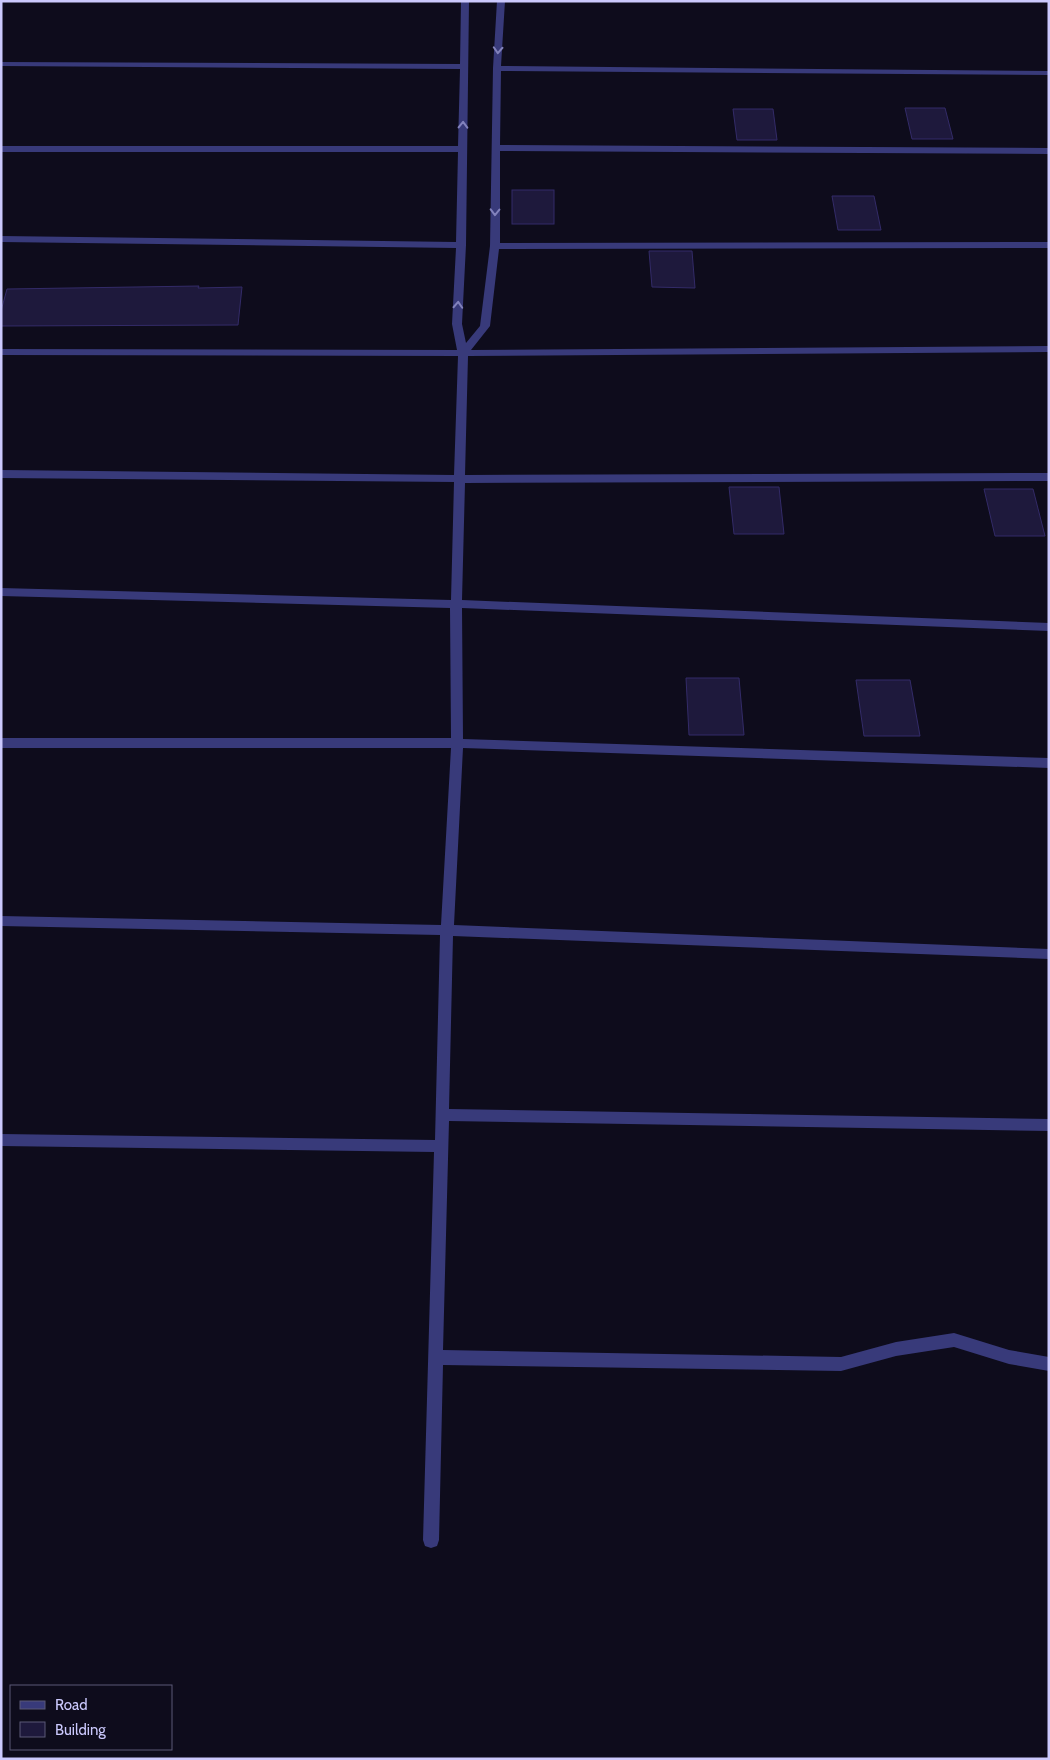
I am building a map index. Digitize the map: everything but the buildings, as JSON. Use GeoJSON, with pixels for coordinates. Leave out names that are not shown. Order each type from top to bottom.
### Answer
{"type":"FeatureCollection","features":[{"type":"Feature","properties":{"kind":"street"},"geometry":{"type":"LineString","coordinates":[[431,1540],[447,930],[458,743],[456,604],[463,353],[457,324],[461,245],[466,1]]}},
{"type":"Feature","properties":{"kind":"street"},"geometry":{"type":"LineString","coordinates":[[463,353],[485,326],[495,246],[501,1]]}},
{"type":"Feature","properties":{"kind":"street"},"geometry":{"type":"LineString","coordinates":[[1,64],[464,67]]}},
{"type":"Feature","properties":{"kind":"street"},"geometry":{"type":"LineString","coordinates":[[498,68],[1049,73]]}},
{"type":"Feature","properties":{"kind":"street"},"geometry":{"type":"LineString","coordinates":[[496,148],[1049,151]]}},
{"type":"Feature","properties":{"kind":"street"},"geometry":{"type":"LineString","coordinates":[[1,149],[463,149]]}},
{"type":"Feature","properties":{"kind":"street"},"geometry":{"type":"LineString","coordinates":[[1,239],[461,245]]}},
{"type":"Feature","properties":{"kind":"street"},"geometry":{"type":"LineString","coordinates":[[495,246],[1049,244]]}},
{"type":"Feature","properties":{"kind":"street"},"geometry":{"type":"LineString","coordinates":[[1,352],[463,353],[1049,349]]}},
{"type":"Feature","properties":{"kind":"street"},"geometry":{"type":"LineString","coordinates":[[1,474],[460,479],[1049,477]]}},
{"type":"Feature","properties":{"kind":"street"},"geometry":{"type":"LineString","coordinates":[[1,592],[456,604],[1049,627]]}},
{"type":"Feature","properties":{"kind":"street"},"geometry":{"type":"LineString","coordinates":[[1,743],[458,743],[1049,763]]}},
{"type":"Feature","properties":{"kind":"street"},"geometry":{"type":"LineString","coordinates":[[1,921],[447,930],[1049,954]]}},
{"type":"Feature","properties":{"kind":"street"},"geometry":{"type":"LineString","coordinates":[[442,1115],[1049,1126]]}},
{"type":"Feature","properties":{"kind":"street"},"geometry":{"type":"LineString","coordinates":[[1,1140],[441,1146]]}},
{"type":"Feature","properties":{"kind":"street"},"geometry":{"type":"LineString","coordinates":[[436,1357],[841,1364],[896,1348],[954,1340],[1009,1357],[1049,1364]]}}]}
